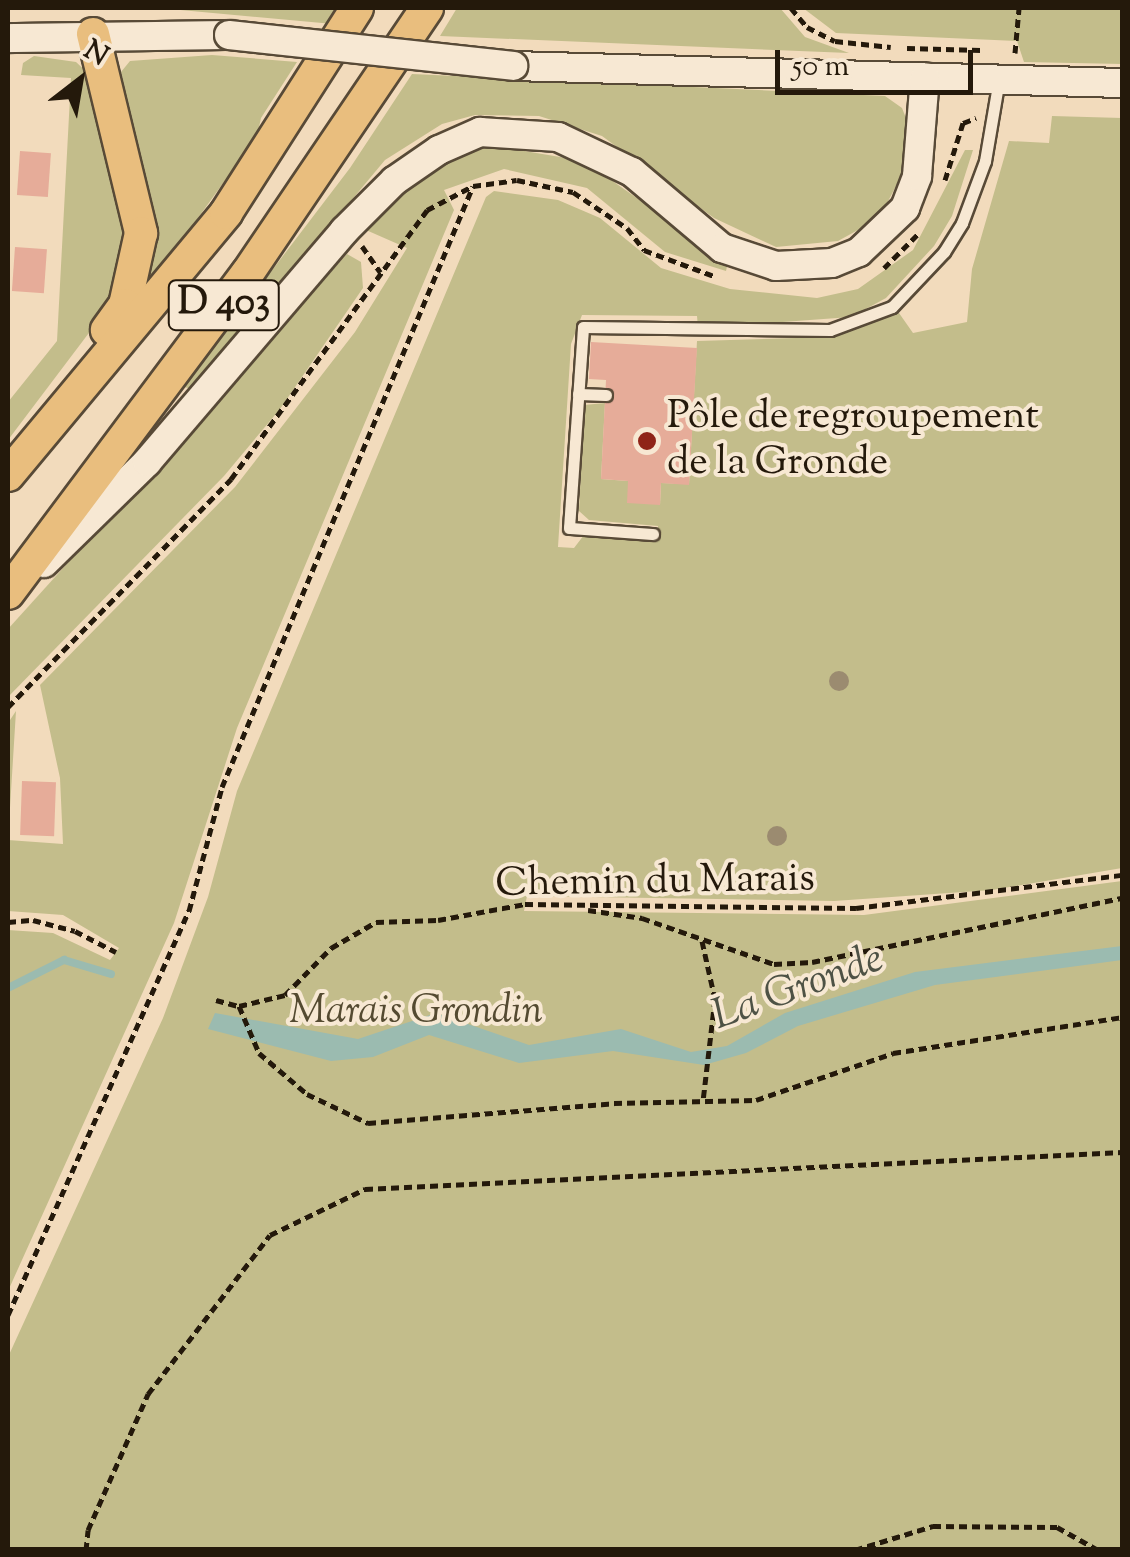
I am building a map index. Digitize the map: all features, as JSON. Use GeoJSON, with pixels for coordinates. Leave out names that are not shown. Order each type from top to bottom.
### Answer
{"type":"FeatureCollection","features":[{"type":"Feature","properties":{"kind":"main road","name":"D 403"},"geometry":{"type":"LineString","coordinates":[[8,473],[226,213],[358,8]]}},
{"type":"Feature","properties":{"kind":"main road","name":"D 403"},"geometry":{"type":"LineString","coordinates":[[8,596],[248,274],[427,8]]}},
{"type":"Feature","properties":{"kind":"main road"},"geometry":{"type":"LineString","coordinates":[[8,473],[124,305],[141,256],[135,198],[93,34]]}},
{"type":"Feature","properties":{"kind":"street"},"geometry":{"type":"LineString","coordinates":[[8,38],[229,35],[513,66],[925,77],[1006,65],[1122,83]]}},
{"type":"Feature","properties":{"kind":"street"},"geometry":{"type":"LineString","coordinates":[[8,596],[146,462],[344,231],[394,181],[439,150],[480,132],[558,138],[632,172],[722,248],[776,266],[832,263],[859,252],[905,208],[917,176],[925,77]]}},
{"type":"Feature","properties":{"kind":"lane"},"geometry":{"type":"LineString","coordinates":[[653,534],[568,528],[583,327],[830,330],[892,306],[944,252],[977,191],[1006,65]]}},
{"type":"Feature","properties":{"kind":"lane"},"geometry":{"type":"LineString","coordinates":[[578,394],[606,395]]}},
{"type":"Feature","properties":{"kind":"path"},"geometry":{"type":"LineString","coordinates":[[791,8],[808,27],[852,45],[990,50]]}},
{"type":"Feature","properties":{"kind":"path"},"geometry":{"type":"LineString","coordinates":[[1006,65],[1015,53],[1019,8]]}},
{"type":"Feature","properties":{"kind":"path"},"geometry":{"type":"LineString","coordinates":[[1006,65],[1015,53]]}},
{"type":"Feature","properties":{"kind":"path"},"geometry":{"type":"LineString","coordinates":[[941,188],[963,124],[992,118]]}},
{"type":"Feature","properties":{"kind":"path"},"geometry":{"type":"LineString","coordinates":[[8,707],[231,479],[427,210],[473,186],[517,180],[573,192],[627,228],[644,250],[726,280]]}},
{"type":"Feature","properties":{"kind":"path"},"geometry":{"type":"LineString","coordinates":[[8,1315],[188,912],[222,788],[473,186]]}},
{"type":"Feature","properties":{"kind":"path"},"geometry":{"type":"LineString","coordinates":[[869,276],[894,263],[927,218]]}},
{"type":"Feature","properties":{"kind":"path","name":"Chemin du Marais"},"geometry":{"type":"LineString","coordinates":[[239,1010],[285,994],[331,948],[376,922],[438,920],[525,904],[856,908],[1122,876]]}},
{"type":"Feature","properties":{"kind":"path"},"geometry":{"type":"LineString","coordinates":[[565,907],[642,918],[774,964],[812,962],[1122,898]]}},
{"type":"Feature","properties":{"kind":"path"},"geometry":{"type":"LineString","coordinates":[[8,922],[33,920],[75,931],[116,952]]}},
{"type":"Feature","properties":{"kind":"path"},"geometry":{"type":"LineString","coordinates":[[702,941],[715,999],[709,1072],[702,1102]]}},
{"type":"Feature","properties":{"kind":"path"},"geometry":{"type":"LineString","coordinates":[[216,1000],[239,1010],[255,1044],[307,1094],[368,1123],[756,1100],[894,1053],[1122,1017]]}},
{"type":"Feature","properties":{"kind":"path"},"geometry":{"type":"LineString","coordinates":[[86,1550],[88,1530],[148,1394],[270,1235],[364,1189],[1122,1152]]}},
{"type":"Feature","properties":{"kind":"path"},"geometry":{"type":"LineString","coordinates":[[855,1550],[933,1526],[1057,1527],[1098,1550]]}},
{"type":"Feature","properties":{"kind":"green space"},"geometry":{"type":"Polygon","coordinates":[[[159,8],[343,8],[333,24],[159,8]]]}},
{"type":"Feature","properties":{"kind":"green space"},"geometry":{"type":"Polygon","coordinates":[[[457,8],[780,8],[805,37],[849,53],[440,36],[457,8]]]}},
{"type":"Feature","properties":{"kind":"green space"},"geometry":{"type":"Polygon","coordinates":[[[803,8],[1122,8],[1122,64],[1024,62],[1017,41],[836,33],[803,8]]]}},
{"type":"Feature","properties":{"kind":"green space"},"geometry":{"type":"Polygon","coordinates":[[[212,55],[297,62],[261,118],[257,136],[151,283],[144,280],[152,216],[121,72],[130,61],[212,55]]]}},
{"type":"Feature","properties":{"kind":"green space"},"geometry":{"type":"Polygon","coordinates":[[[34,56],[76,62],[92,77],[129,250],[110,305],[8,440],[8,402],[57,341],[71,78],[21,75],[23,63],[34,56]]]}},
{"type":"Feature","properties":{"kind":"green space"},"geometry":{"type":"Polygon","coordinates":[[[412,74],[885,96],[902,108],[911,131],[907,165],[885,207],[867,225],[838,241],[776,247],[714,218],[602,136],[539,116],[475,115],[442,124],[385,160],[194,389],[183,387],[350,168],[412,74]]]}},
{"type":"Feature","properties":{"kind":"green space","name":"Marais Grondin"},"geometry":{"type":"Polygon","coordinates":[[[1052,116],[1122,118],[1122,868],[992,890],[834,901],[527,896],[524,911],[864,915],[1122,881],[1122,1549],[8,1549],[8,1357],[163,1018],[208,897],[237,791],[486,197],[494,191],[558,200],[600,218],[661,268],[730,289],[817,298],[858,289],[913,250],[965,150],[973,150],[952,216],[934,246],[886,298],[851,317],[698,328],[697,316],[582,315],[571,344],[558,547],[574,548],[584,535],[658,536],[658,526],[589,520],[579,511],[584,405],[605,403],[601,479],[628,481],[660,505],[661,483],[689,484],[697,341],[830,337],[899,313],[913,333],[967,322],[972,269],[1009,141],[1049,143],[1052,116]]]}},
{"type":"Feature","properties":{"kind":"green space"},"geometry":{"type":"Polygon","coordinates":[[[494,146],[584,161],[728,262],[726,271],[665,252],[587,188],[504,169],[444,190],[454,210],[237,728],[174,923],[8,1291],[8,930],[53,933],[110,960],[119,948],[63,915],[8,911],[8,840],[63,844],[60,778],[40,685],[235,487],[355,332],[407,248],[366,230],[394,193],[457,155],[494,146]]]}},
{"type":"Feature","properties":{"kind":"green space"},"geometry":{"type":"Polygon","coordinates":[[[347,254],[361,262],[363,288],[280,409],[224,476],[8,697],[8,629],[347,254]]]}},
{"type":"Feature","properties":{"kind":"green space"},"geometry":{"type":"Polygon","coordinates":[[[16,711],[8,840],[8,723],[16,711]]]}},
{"type":"Feature","properties":{"kind":"water"},"geometry":{"type":"Polygon","coordinates":[[[1122,946],[1122,960],[935,985],[798,1026],[746,1053],[704,1065],[613,1051],[519,1063],[429,1035],[373,1057],[331,1061],[208,1029],[215,1013],[358,1039],[436,1013],[529,1045],[621,1029],[691,1052],[727,1046],[785,1013],[915,972],[1122,946]]]}},
{"type":"Feature","properties":{"kind":"building"},"geometry":{"type":"Polygon","coordinates":[[[20,151],[51,153],[48,197],[17,195],[20,151]]]}},
{"type":"Feature","properties":{"kind":"building"},"geometry":{"type":"Polygon","coordinates":[[[15,247],[47,249],[44,293],[12,291],[15,247]]]}},
{"type":"Feature","properties":{"kind":"building","name":"Pôle de regroupement de la Gronde"},"geometry":{"type":"Polygon","coordinates":[[[591,342],[697,348],[689,485],[661,483],[660,505],[627,503],[628,481],[601,479],[606,380],[589,379],[591,342]]]}},
{"type":"Feature","properties":{"kind":"building"},"geometry":{"type":"Polygon","coordinates":[[[22,781],[56,782],[54,836],[20,835],[22,781]]]}},
{"type":"Feature","properties":{"kind":"waterway","name":"La Gronde"},"geometry":{"type":"LineString","coordinates":[[8,988],[64,960],[111,974]]}},
{"type":"Feature","properties":{"kind":"place","name":"Pôle de regroupement de la Gronde"},"geometry":{"type":"Point","coordinates":[647,441]}}]}
